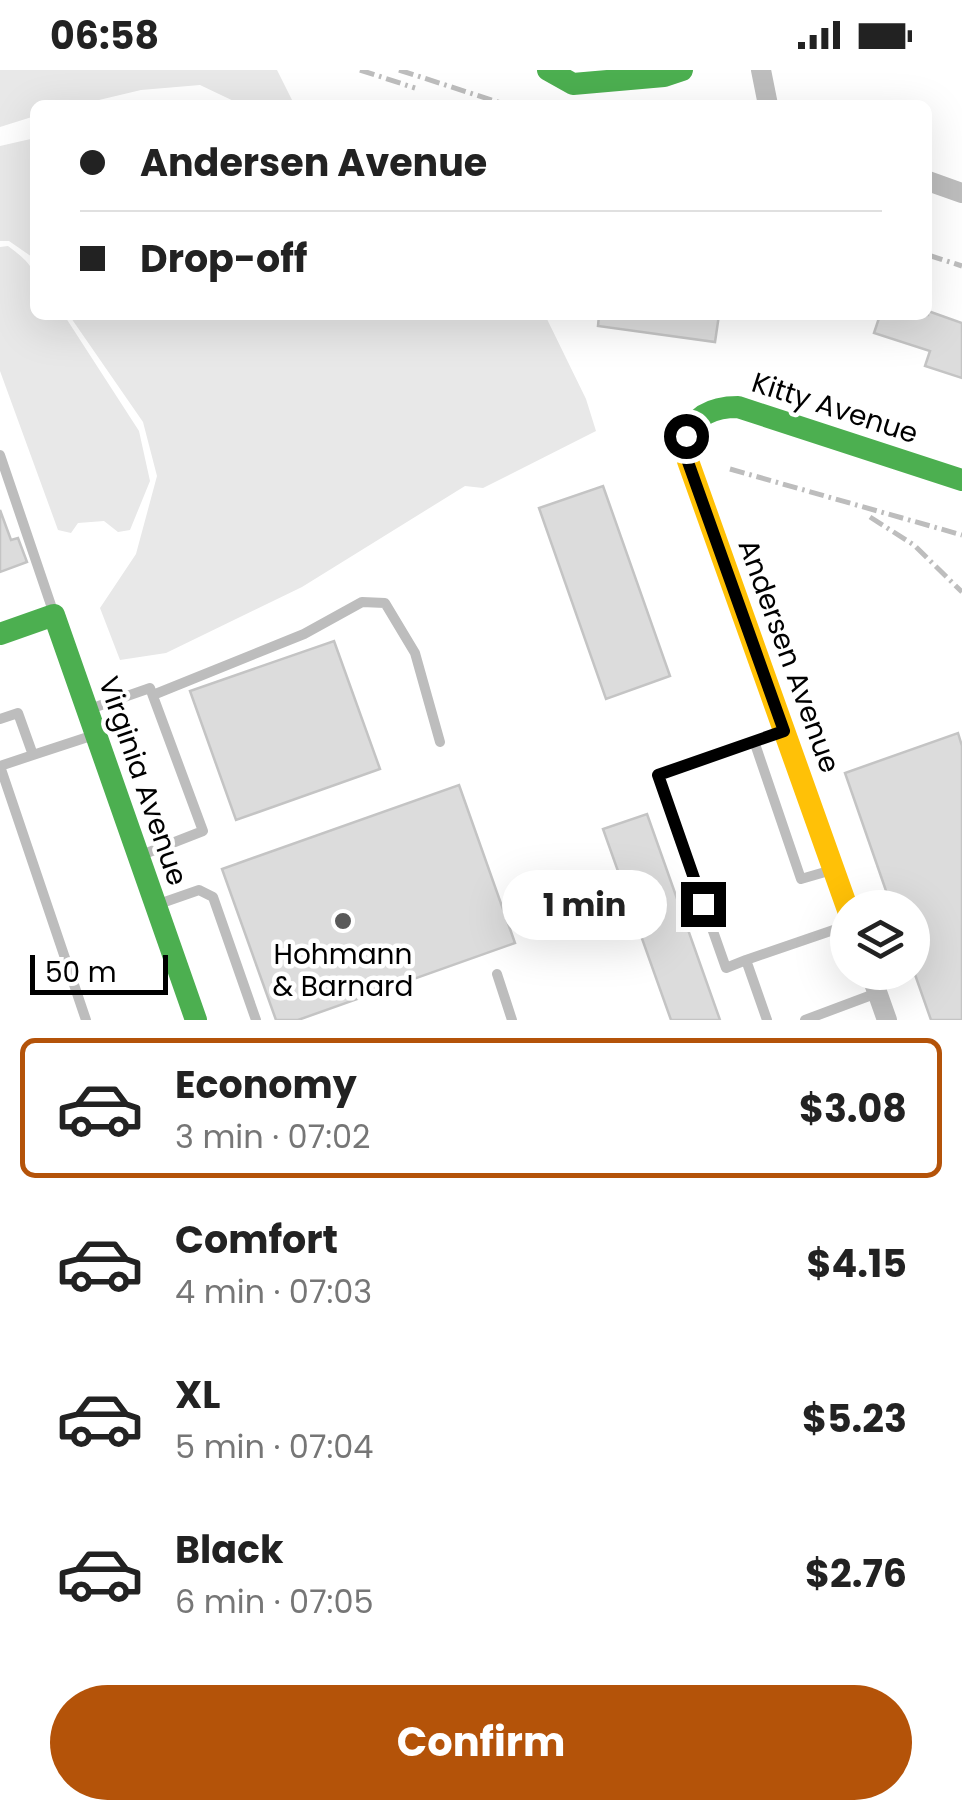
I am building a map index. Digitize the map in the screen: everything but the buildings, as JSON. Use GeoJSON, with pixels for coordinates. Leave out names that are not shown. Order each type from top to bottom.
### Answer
{"type":"FeatureCollection","features":[{"type":"Feature","properties":{"kind":"street"},"geometry":{"type":"LineString","coordinates":[[548,70],[573,84],[664,76],[682,70]]}},
{"type":"Feature","properties":{"kind":"street"},"geometry":{"type":"LineString","coordinates":[[761,70],[767,100]]}},
{"type":"Feature","properties":{"kind":"street"},"geometry":{"type":"LineString","coordinates":[[932,182],[962,193]]}},
{"type":"Feature","properties":{"kind":"street","name":"Kitty Avenue"},"geometry":{"type":"LineString","coordinates":[[694,422],[710,409],[738,408],[962,480]]}},
{"type":"Feature","properties":{"kind":"street","name":"Andersen Avenue"},"geometry":{"type":"LineString","coordinates":[[694,422],[684,448],[688,462],[840,890]]}},
{"type":"Feature","properties":{"kind":"street"},"geometry":{"type":"LineString","coordinates":[[0,634],[54,615]]}},
{"type":"Feature","properties":{"kind":"street","name":"Virginia Avenue"},"geometry":{"type":"LineString","coordinates":[[54,615],[196,1020]]}},
{"type":"Feature","properties":{"kind":"street"},"geometry":{"type":"LineString","coordinates":[[876,990],[887,1020]]}},
{"type":"Feature","properties":{"kind":"lane"},"geometry":{"type":"LineString","coordinates":[[0,455],[54,615]]}},
{"type":"Feature","properties":{"kind":"lane"},"geometry":{"type":"LineString","coordinates":[[153,695],[304,634],[362,602],[385,604],[416,652],[440,742]]}},
{"type":"Feature","properties":{"kind":"lane"},"geometry":{"type":"LineString","coordinates":[[86,710],[150,688],[202,831],[138,856]]}},
{"type":"Feature","properties":{"kind":"lane"},"geometry":{"type":"LineString","coordinates":[[0,719],[18,713],[33,755]]}},
{"type":"Feature","properties":{"kind":"lane"},"geometry":{"type":"LineString","coordinates":[[784,731],[658,775],[726,968],[830,931]]}},
{"type":"Feature","properties":{"kind":"lane"},"geometry":{"type":"LineString","coordinates":[[86,1020],[0,766],[95,735]]}},
{"type":"Feature","properties":{"kind":"lane"},"geometry":{"type":"LineString","coordinates":[[754,741],[800,879],[833,870]]}},
{"type":"Feature","properties":{"kind":"lane"},"geometry":{"type":"LineString","coordinates":[[155,905],[199,890],[213,897],[256,1020]]}},
{"type":"Feature","properties":{"kind":"lane"},"geometry":{"type":"LineString","coordinates":[[746,960],[767,1020]]}},
{"type":"Feature","properties":{"kind":"lane"},"geometry":{"type":"LineString","coordinates":[[497,974],[512,1020]]}},
{"type":"Feature","properties":{"kind":"lane"},"geometry":{"type":"LineString","coordinates":[[806,1020],[860,990]]}},
{"type":"Feature","properties":{"kind":"shaded area"},"geometry":{"type":"Polygon","coordinates":[[[0,70],[277,70],[292,100],[232,100],[200,85],[141,90],[99,100],[30,100],[30,118],[0,127],[0,70]]]}},
{"type":"Feature","properties":{"kind":"shaded area"},"geometry":{"type":"Polygon","coordinates":[[[30,139],[30,256],[9,241],[0,241],[0,146],[30,139]]]}},
{"type":"Feature","properties":{"kind":"shaded area"},"geometry":{"type":"Polygon","coordinates":[[[8,246],[30,266],[30,320],[67,320],[139,431],[150,481],[130,530],[118,532],[104,521],[78,523],[71,533],[58,530],[0,371],[0,247],[8,246]]]}},
{"type":"Feature","properties":{"kind":"shaded area"},"geometry":{"type":"Polygon","coordinates":[[[72,320],[547,320],[586,399],[596,431],[483,488],[465,486],[302,587],[166,653],[120,660],[100,608],[136,554],[157,476],[143,422],[72,320]]]}},
{"type":"Feature","properties":{"kind":"railway"},"geometry":{"type":"LineString","coordinates":[[360,70],[415,88]]}},
{"type":"Feature","properties":{"kind":"railway"},"geometry":{"type":"LineString","coordinates":[[399,70],[492,100]]}},
{"type":"Feature","properties":{"kind":"railway"},"geometry":{"type":"LineString","coordinates":[[932,256],[962,266]]}},
{"type":"Feature","properties":{"kind":"railway"},"geometry":{"type":"LineString","coordinates":[[730,469],[962,535]]}},
{"type":"Feature","properties":{"kind":"railway"},"geometry":{"type":"LineString","coordinates":[[870,517],[914,545],[962,592]]}},
{"type":"Feature","properties":{"kind":"traffic: fast"},"geometry":{"type":"LineString","coordinates":[[548,70],[573,84],[664,76],[682,70]]}},
{"type":"Feature","properties":{"kind":"traffic: fast"},"geometry":{"type":"LineString","coordinates":[[687,438],[695,423],[706,414],[738,407],[962,480]]}},
{"type":"Feature","properties":{"kind":"traffic: fast"},"geometry":{"type":"LineString","coordinates":[[0,634],[54,615],[196,1020]]}},
{"type":"Feature","properties":{"kind":"traffic: slow"},"geometry":{"type":"LineString","coordinates":[[687,438],[688,461],[841,890]]}},
{"type":"Feature","properties":{"kind":"place","name":"Hohmann & Barnard"},"geometry":{"type":"Point","coordinates":[343,921]}},
{"type":"Feature","properties":{"kind":"route"},"geometry":{"type":"LineString","coordinates":[[686,436],[688,462],[784,731],[658,775],[703,904]]}}]}
